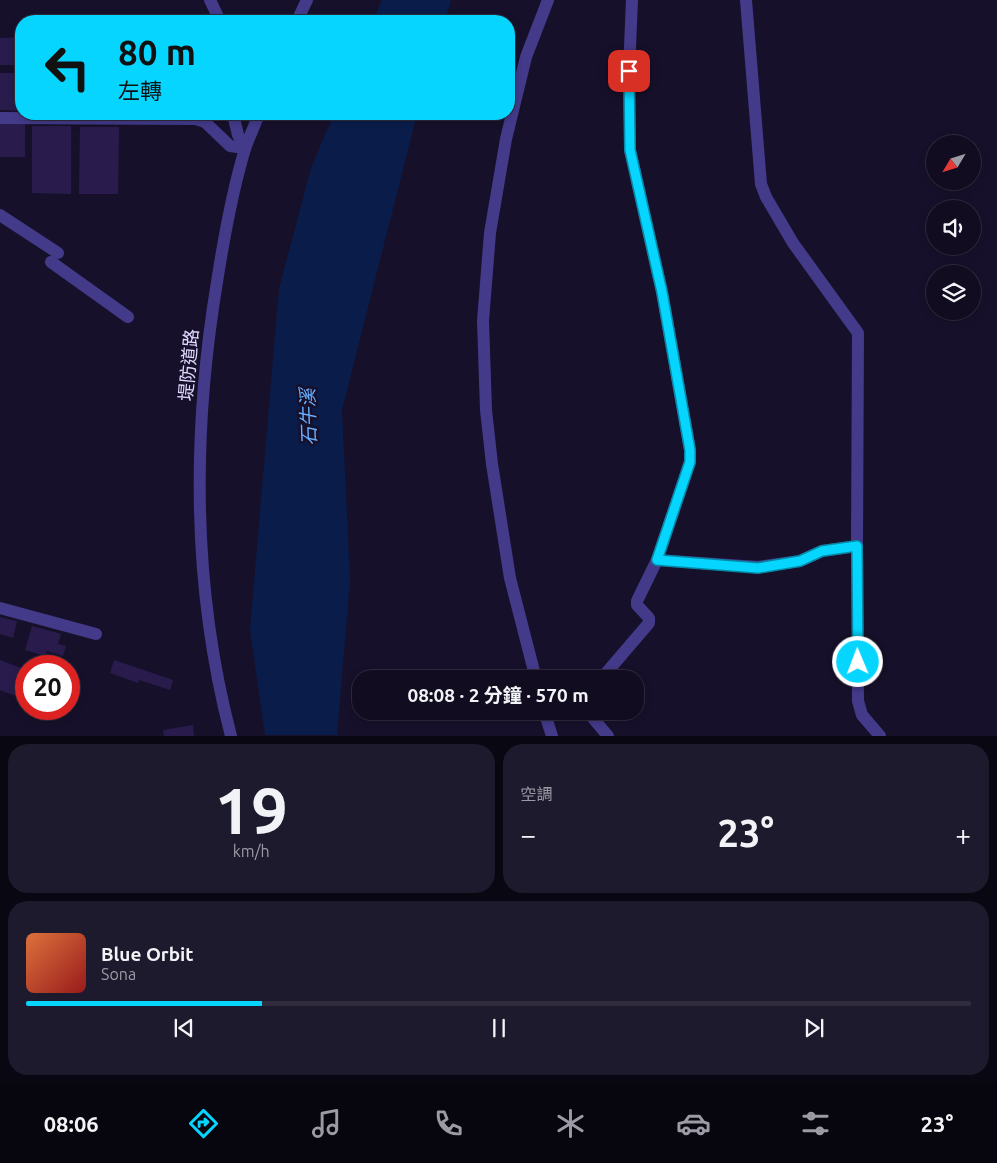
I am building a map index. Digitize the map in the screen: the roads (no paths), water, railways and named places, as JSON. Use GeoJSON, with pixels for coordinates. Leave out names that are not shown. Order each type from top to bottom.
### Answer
{"type":"FeatureCollection","features":[{"type":"Feature","properties":{"kind":"street"},"geometry":{"type":"LineString","coordinates":[[210,0],[217,15]]}},
{"type":"Feature","properties":{"kind":"street"},"geometry":{"type":"LineString","coordinates":[[300,15],[307,0]]}},
{"type":"Feature","properties":{"kind":"street"},"geometry":{"type":"LineString","coordinates":[[515,102],[526,56],[548,0]]}},
{"type":"Feature","properties":{"kind":"street"},"geometry":{"type":"LineString","coordinates":[[610,670],[649,623],[648,618],[637,605],[637,601],[657,560],[690,462],[690,450],[662,292],[630,150],[629,71],[632,0]]}},
{"type":"Feature","properties":{"kind":"street"},"geometry":{"type":"LineString","coordinates":[[746,0],[762,184],[766,197],[793,243],[858,333],[858,701],[862,715],[880,736]]}},
{"type":"Feature","properties":{"kind":"street"},"geometry":{"type":"LineString","coordinates":[[0,118],[15,118]]}},
{"type":"Feature","properties":{"kind":"street"},"geometry":{"type":"LineString","coordinates":[[199,120],[205,122],[230,146],[245,148]]}},
{"type":"Feature","properties":{"kind":"street"},"geometry":{"type":"LineString","coordinates":[[234,120],[238,135],[245,148]]}},
{"type":"Feature","properties":{"kind":"street","name":"堤防道路"},"geometry":{"type":"LineString","coordinates":[[231,736],[208,626],[200,525],[199,469],[206,358],[226,227],[245,148],[257,120]]}},
{"type":"Feature","properties":{"kind":"street"},"geometry":{"type":"LineString","coordinates":[[511,120],[490,233],[483,321],[486,410],[492,464],[510,578],[534,670]]}},
{"type":"Feature","properties":{"kind":"street"},"geometry":{"type":"LineString","coordinates":[[0,215],[128,317]]}},
{"type":"Feature","properties":{"kind":"street"},"geometry":{"type":"LineString","coordinates":[[657,560],[758,568],[800,561],[822,551],[857,546]]}},
{"type":"Feature","properties":{"kind":"street"},"geometry":{"type":"LineString","coordinates":[[0,608],[96,634]]}},
{"type":"Feature","properties":{"kind":"street"},"geometry":{"type":"LineString","coordinates":[[547,720],[552,736]]}},
{"type":"Feature","properties":{"kind":"street"},"geometry":{"type":"LineString","coordinates":[[595,720],[608,736]]}},
{"type":"Feature","properties":{"kind":"water"},"geometry":{"type":"Polygon","coordinates":[[[382,0],[451,0],[447,15],[376,15],[382,0]]]}},
{"type":"Feature","properties":{"kind":"water","name":"石牛溪"},"geometry":{"type":"Polygon","coordinates":[[[331,120],[415,120],[342,410],[350,580],[337,735],[265,735],[250,630],[279,289],[311,168],[331,120]]]}}]}
